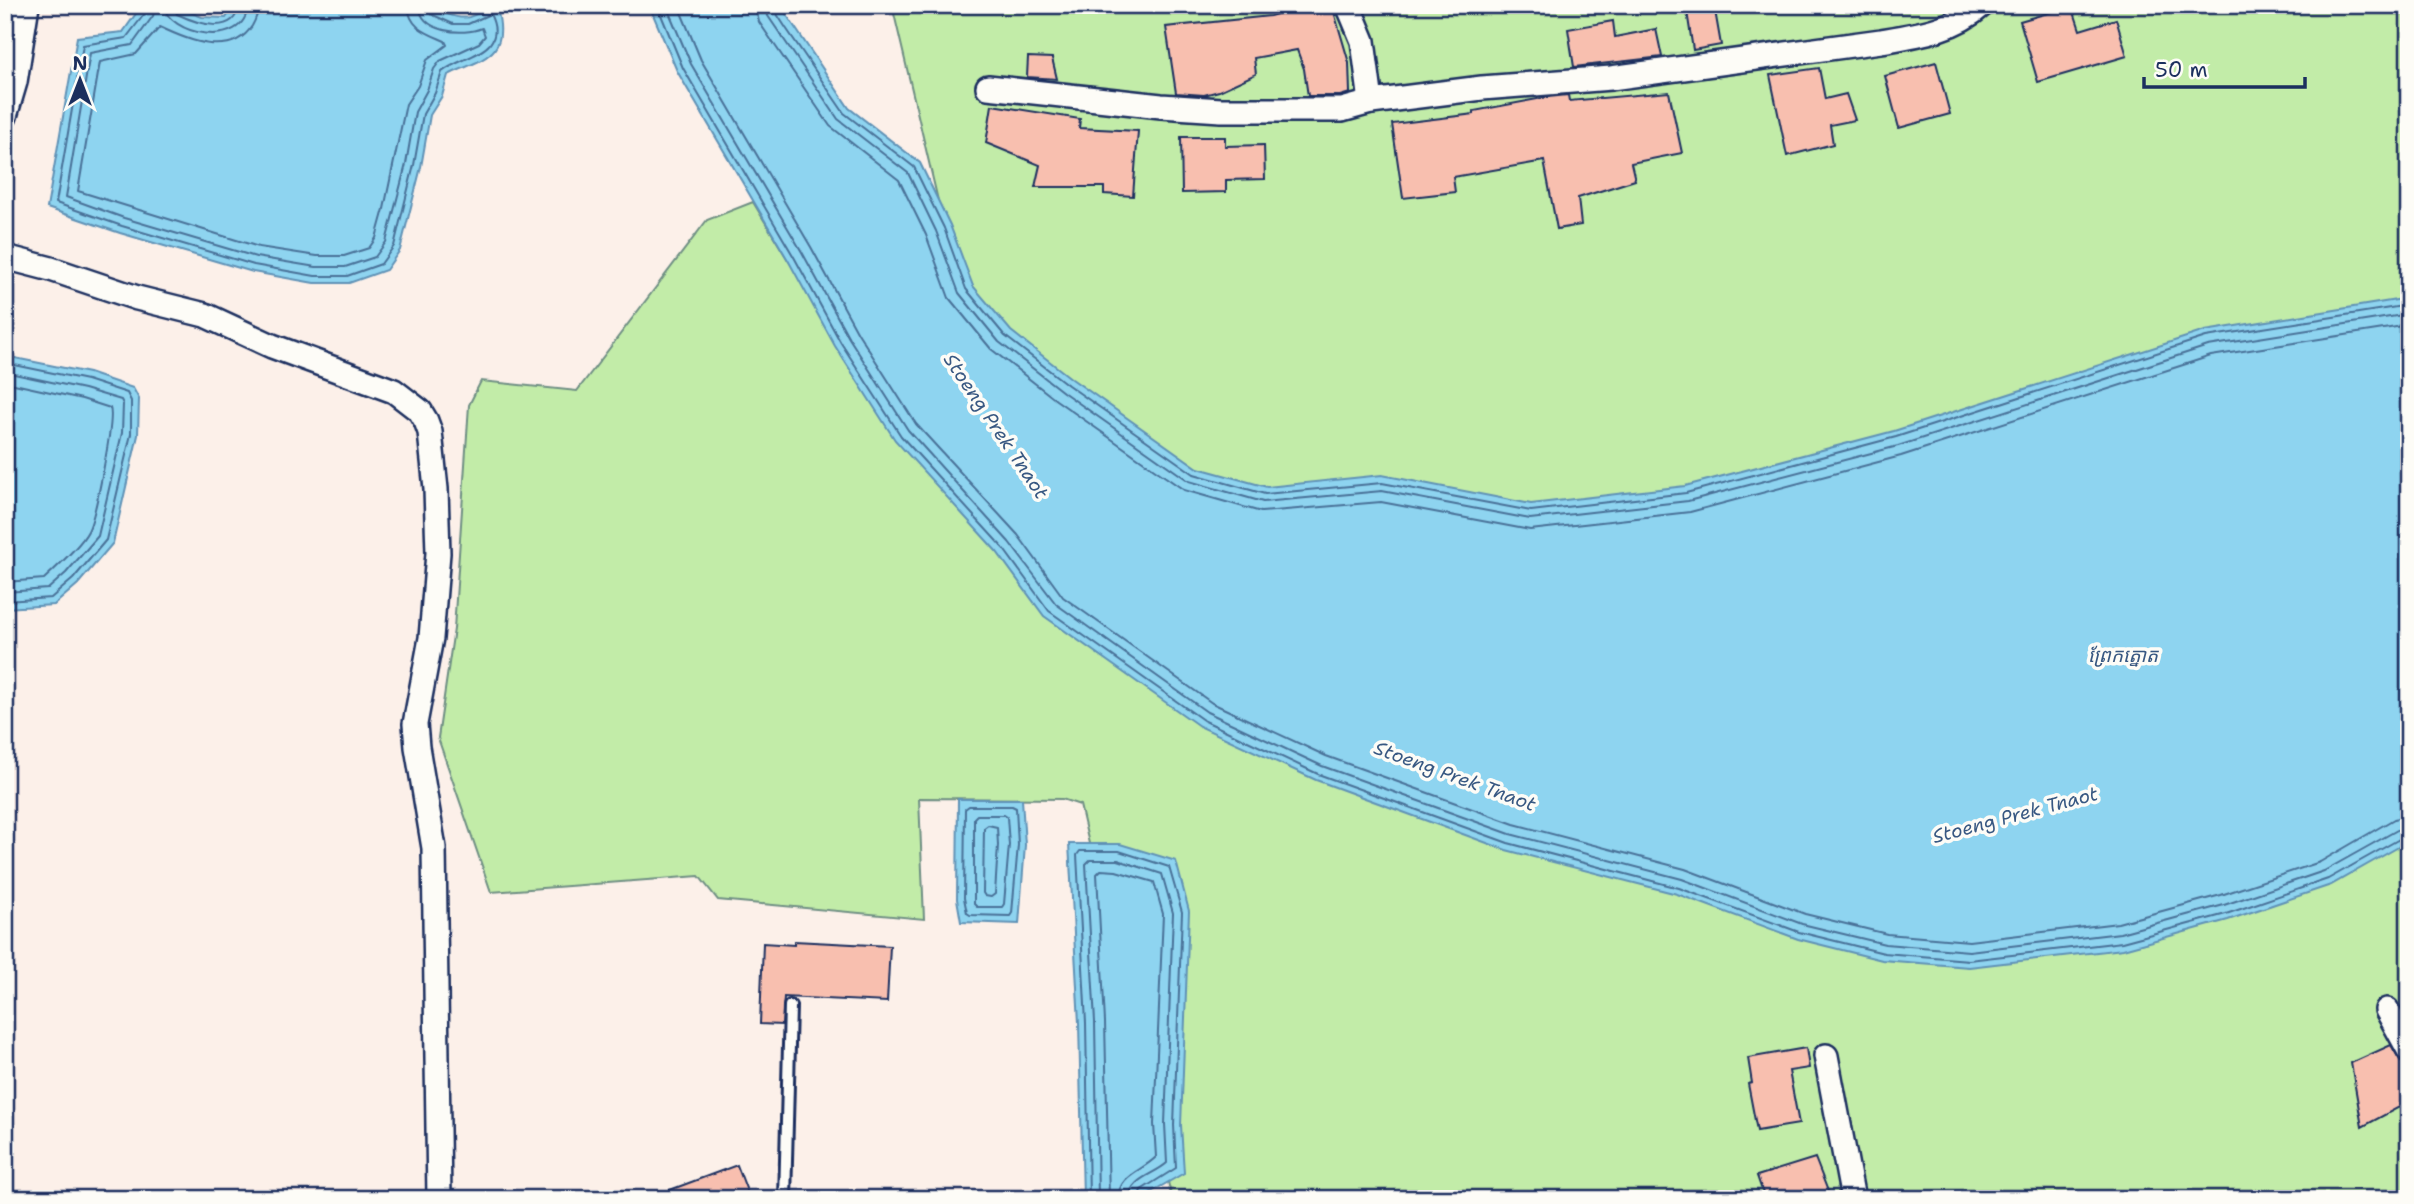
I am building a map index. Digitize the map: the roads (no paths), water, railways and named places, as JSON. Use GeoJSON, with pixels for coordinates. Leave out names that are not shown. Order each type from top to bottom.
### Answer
{"type":"FeatureCollection","features":[{"type":"Feature","properties":{"kind":"street"},"geometry":{"type":"LineString","coordinates":[[5,116],[15,82],[27,5]]}},
{"type":"Feature","properties":{"kind":"street"},"geometry":{"type":"LineString","coordinates":[[1348,5],[1363,41],[1371,102]]}},
{"type":"Feature","properties":{"kind":"street"},"geometry":{"type":"LineString","coordinates":[[989,87],[1221,110],[1342,110],[1371,102],[1482,88],[1611,78],[1825,50],[1925,33],[1968,18],[1982,5]]}},
{"type":"Feature","properties":{"kind":"street"},"geometry":{"type":"LineString","coordinates":[[5,257],[51,269],[137,298],[205,315],[272,346],[394,391],[421,411],[426,421],[430,432],[436,489],[438,553],[431,638],[415,724],[434,848],[439,1199]]}},
{"type":"Feature","properties":{"kind":"street"},"geometry":{"type":"LineString","coordinates":[[2387,1010],[2409,1050]]}},
{"type":"Feature","properties":{"kind":"street"},"geometry":{"type":"LineString","coordinates":[[1826,1056],[1853,1199]]}},
{"type":"Feature","properties":{"kind":"lane"},"geometry":{"type":"LineString","coordinates":[[785,1199],[790,1006]]}},
{"type":"Feature","properties":{"kind":"water"},"geometry":{"type":"Polygon","coordinates":[[[142,5],[172,5],[202,17],[226,18],[234,5],[429,5],[464,18],[485,10],[497,9],[500,37],[497,46],[483,59],[448,75],[442,96],[430,115],[421,167],[400,250],[386,270],[349,283],[314,283],[253,272],[120,233],[47,208],[77,37],[123,32],[142,5]]]}},
{"type":"Feature","properties":{"kind":"water","name":"ព្រែកត្នោត"},"geometry":{"type":"Polygon","coordinates":[[[649,5],[780,5],[849,108],[920,163],[950,225],[973,286],[1011,331],[1072,379],[1198,468],[1267,487],[1382,475],[1531,504],[1685,486],[1894,431],[2205,331],[2409,298],[2409,841],[2331,885],[2228,920],[2123,949],[1969,967],[1882,960],[1798,939],[1677,894],[1506,850],[1316,780],[1199,726],[1044,616],[997,552],[895,440],[835,346],[677,71],[649,5]]]}},
{"type":"Feature","properties":{"kind":"water"},"geometry":{"type":"Polygon","coordinates":[[[5,356],[89,373],[133,388],[139,399],[138,435],[113,543],[78,584],[54,605],[5,608],[5,356]]]}},
{"type":"Feature","properties":{"kind":"water"},"geometry":{"type":"Polygon","coordinates":[[[958,799],[1022,799],[1025,845],[1019,924],[961,922],[957,899],[958,799]]]}},
{"type":"Feature","properties":{"kind":"water"},"geometry":{"type":"Polygon","coordinates":[[[1069,844],[1120,844],[1176,861],[1189,911],[1181,1125],[1184,1173],[1139,1199],[1083,1199],[1079,1023],[1069,844]]]}},
{"type":"Feature","properties":{"kind":"water label","name":"Stoeng Prek Tnaot"},"geometry":{"type":"Point","coordinates":[996,426]}},
{"type":"Feature","properties":{"kind":"water label","name":"Stoeng Prek Tnaot"},"geometry":{"type":"Point","coordinates":[1455,776]}},
{"type":"Feature","properties":{"kind":"water label","name":"Stoeng Prek Tnaot"},"geometry":{"type":"Point","coordinates":[2015,815]}}]}
